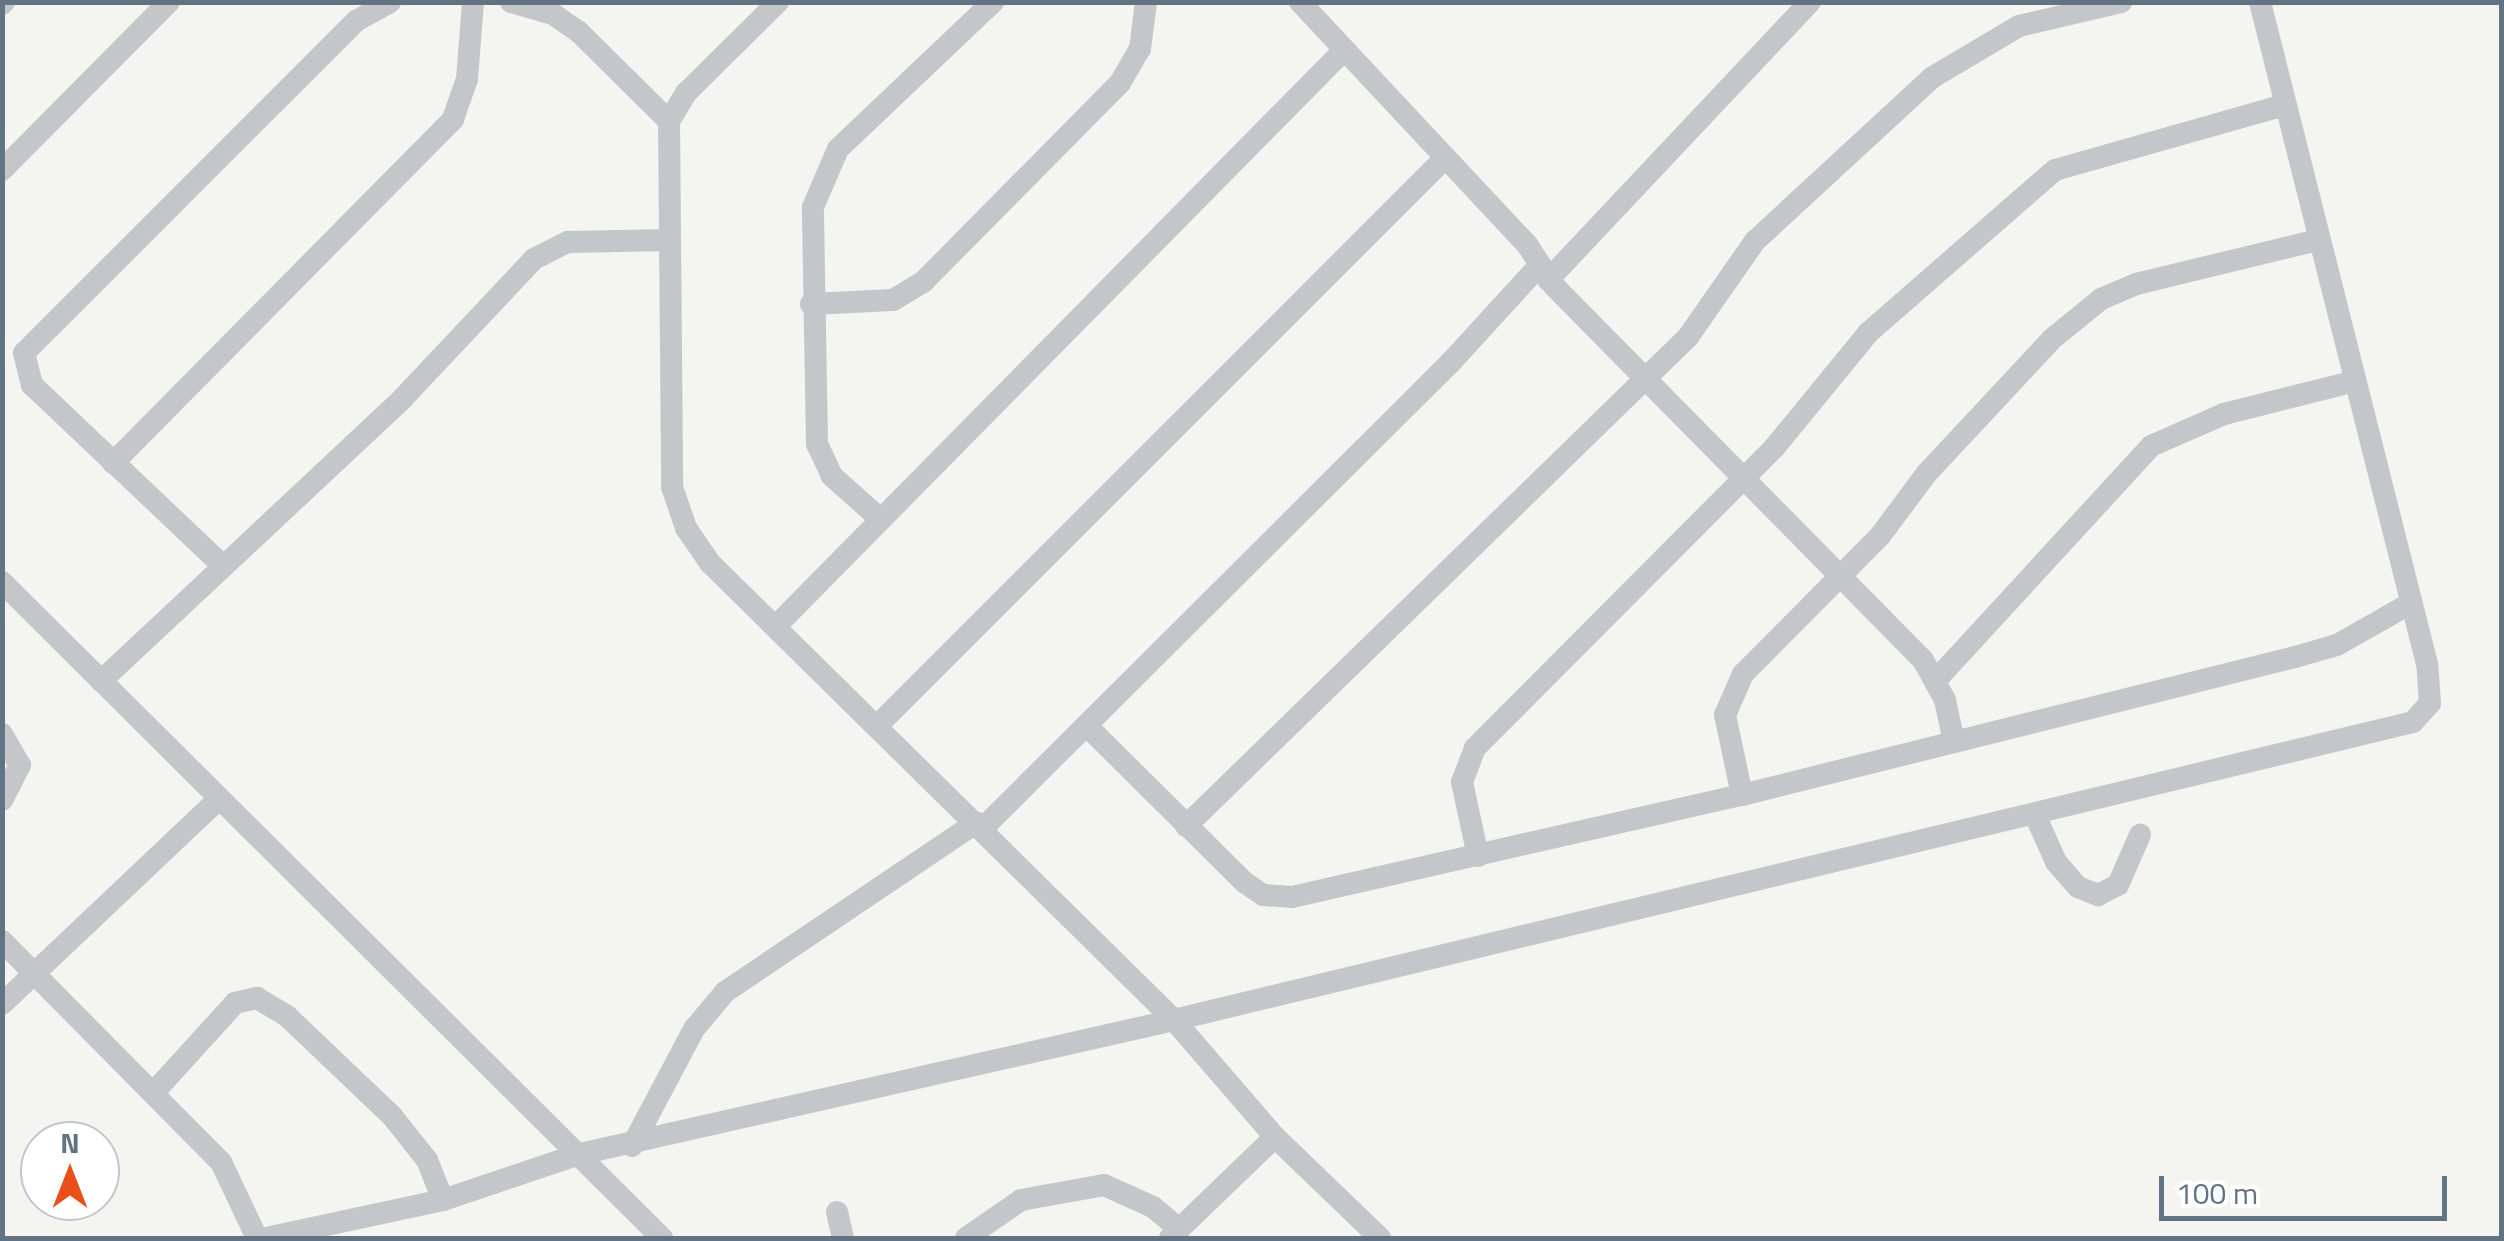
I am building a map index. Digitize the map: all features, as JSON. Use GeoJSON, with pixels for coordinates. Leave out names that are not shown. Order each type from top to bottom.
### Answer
{"type":"FeatureCollection","features":[{"type":"Feature","properties":{"kind":"street"},"geometry":{"type":"LineString","coordinates":[[2,170],[169,2]]}},
{"type":"Feature","properties":{"kind":"street"},"geometry":{"type":"LineString","coordinates":[[222,565],[32,386],[24,353],[356,21],[390,2]]}},
{"type":"Feature","properties":{"kind":"street"},"geometry":{"type":"LineString","coordinates":[[113,463],[454,119],[466,79],[473,2]]}},
{"type":"Feature","properties":{"kind":"street"},"geometry":{"type":"LineString","coordinates":[[511,2],[553,14],[578,32],[669,121]]}},
{"type":"Feature","properties":{"kind":"street"},"geometry":{"type":"LineString","coordinates":[[778,2],[686,93],[669,121],[678,512],[710,563],[880,724],[1174,1020],[1275,1136],[1377,1237]]}},
{"type":"Feature","properties":{"kind":"street"},"geometry":{"type":"LineString","coordinates":[[878,517],[821,462],[813,424],[813,206],[827,164],[994,2]]}},
{"type":"Feature","properties":{"kind":"street"},"geometry":{"type":"LineString","coordinates":[[811,304],[892,300],[922,282],[1120,83],[1140,49],[1146,2]]}},
{"type":"Feature","properties":{"kind":"street"},"geometry":{"type":"LineString","coordinates":[[1300,2],[1544,272],[1901,636],[1936,680],[1954,742]]}},
{"type":"Feature","properties":{"kind":"street"},"geometry":{"type":"LineString","coordinates":[[632,1146],[694,1029],[726,992],[979,826],[1088,727],[1810,2]]}},
{"type":"Feature","properties":{"kind":"street"},"geometry":{"type":"LineString","coordinates":[[1186,826],[1706,318],[1755,242],[1932,77],[2019,26],[2121,2]]}},
{"type":"Feature","properties":{"kind":"street"},"geometry":{"type":"LineString","coordinates":[[266,1238],[443,1200],[580,1154],[632,1146],[2036,817],[2413,722],[2427,710],[2430,692],[2260,2]]}},
{"type":"Feature","properties":{"kind":"street"},"geometry":{"type":"LineString","coordinates":[[776,626],[878,517],[1343,51]]}},
{"type":"Feature","properties":{"kind":"street"},"geometry":{"type":"LineString","coordinates":[[1478,856],[1462,782],[1475,748],[1744,478],[1868,333],[2035,182],[2081,160],[2284,105]]}},
{"type":"Feature","properties":{"kind":"street"},"geometry":{"type":"LineString","coordinates":[[880,724],[1444,159]]}},
{"type":"Feature","properties":{"kind":"street"},"geometry":{"type":"LineString","coordinates":[[101,680],[403,398],[534,259],[568,242],[669,240]]}},
{"type":"Feature","properties":{"kind":"street"},"geometry":{"type":"LineString","coordinates":[[1742,795],[1727,738],[1730,695],[1763,652],[1840,578],[1936,463],[2052,339],[2100,299],[2318,240]]}},
{"type":"Feature","properties":{"kind":"street"},"geometry":{"type":"LineString","coordinates":[[1936,680],[2151,446],[2224,414],[2355,381]]}},
{"type":"Feature","properties":{"kind":"street"},"geometry":{"type":"LineString","coordinates":[[2,582],[662,1238]]}},
{"type":"Feature","properties":{"kind":"street"},"geometry":{"type":"LineString","coordinates":[[1088,727],[1244,882],[1277,898],[1742,795],[2337,646],[2411,603]]}},
{"type":"Feature","properties":{"kind":"street"},"geometry":{"type":"LineString","coordinates":[[2,734],[20,764],[2,800]]}},
{"type":"Feature","properties":{"kind":"street"},"geometry":{"type":"LineString","coordinates":[[2,1004],[219,799]]}},
{"type":"Feature","properties":{"kind":"street"},"geometry":{"type":"LineString","coordinates":[[2036,817],[2056,862],[2078,886],[2098,894],[2118,885],[2140,835]]}},
{"type":"Feature","properties":{"kind":"street"},"geometry":{"type":"LineString","coordinates":[[2,941],[155,1091],[221,1162],[257,1238]]}},
{"type":"Feature","properties":{"kind":"street"},"geometry":{"type":"LineString","coordinates":[[155,1091],[235,1003],[257,998],[287,1016],[392,1116],[426,1160],[443,1200]]}},
{"type":"Feature","properties":{"kind":"street"},"geometry":{"type":"LineString","coordinates":[[966,1238],[1021,1200],[1104,1186],[1152,1207],[1174,1234],[1275,1136]]}},
{"type":"Feature","properties":{"kind":"street"},"geometry":{"type":"LineString","coordinates":[[837,1212],[843,1238]]}}]}
